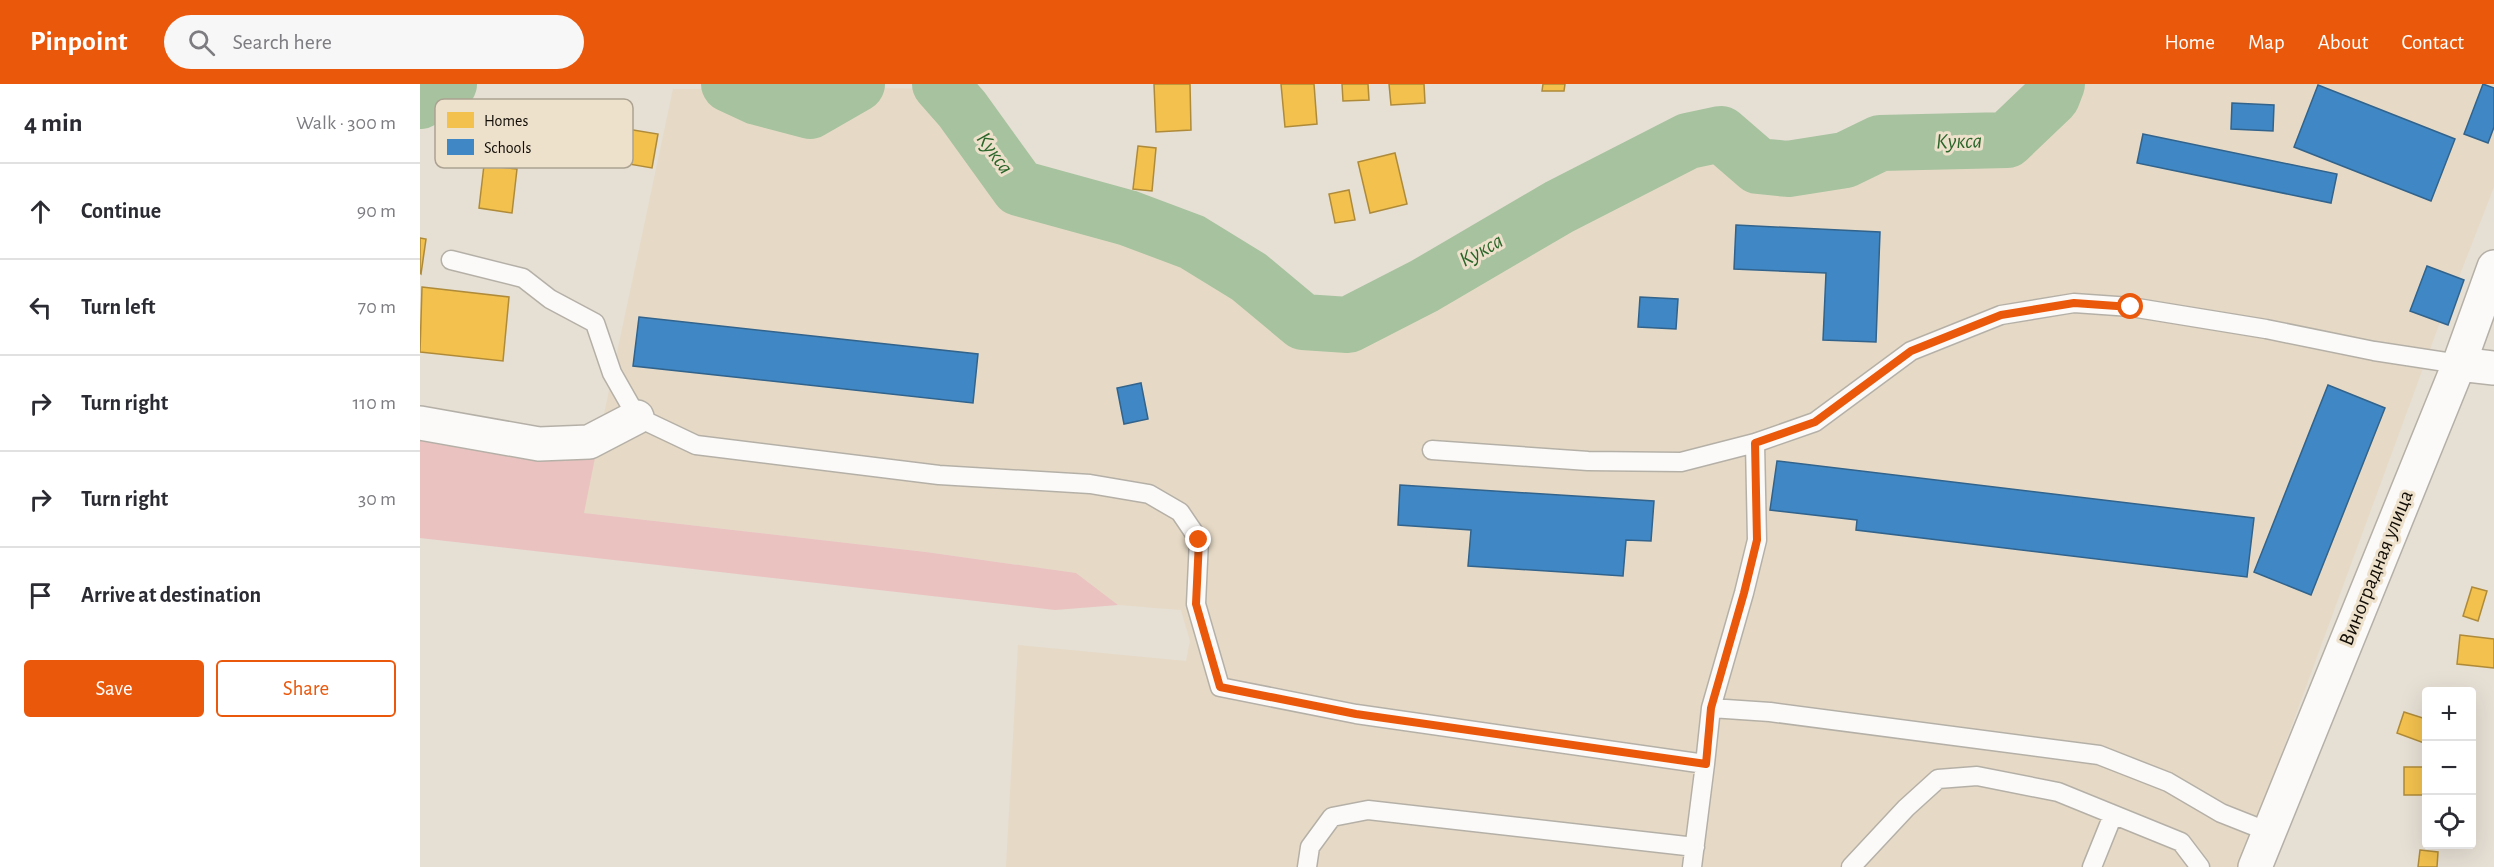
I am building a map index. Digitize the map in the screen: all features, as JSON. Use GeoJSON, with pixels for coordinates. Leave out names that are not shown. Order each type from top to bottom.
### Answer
{"type":"FeatureCollection","features":[{"type":"Feature","properties":{"kind":"street","name":"Виноградная улица"},"geometry":{"type":"LineString","coordinates":[[2255,867],[2459,364],[2494,267]]}},
{"type":"Feature","properties":{"kind":"street"},"geometry":{"type":"LineString","coordinates":[[2459,364],[2494,368]]}},
{"type":"Feature","properties":{"kind":"street"},"geometry":{"type":"LineString","coordinates":[[420,423],[539,444],[589,442],[637,417]]}},
{"type":"Feature","properties":{"kind":"lane"},"geometry":{"type":"LineString","coordinates":[[450,260],[523,278],[550,299],[595,323],[612,373],[637,417],[696,445],[939,475],[1090,484],[1149,494],[1180,512],[1199,540],[1196,604],[1220,687],[1356,714],[1706,764]]}},
{"type":"Feature","properties":{"kind":"lane"},"geometry":{"type":"LineString","coordinates":[[1432,450],[1588,461],[1681,462],[1755,443],[1815,422],[1911,351],[2001,315],[2074,303],[2131,307],[2459,364]]}},
{"type":"Feature","properties":{"kind":"lane"},"geometry":{"type":"LineString","coordinates":[[1692,867],[1711,708],[1757,540],[1755,443]]}},
{"type":"Feature","properties":{"kind":"lane"},"geometry":{"type":"LineString","coordinates":[[1711,708],[1770,712],[2099,755],[2168,782],[2221,813],[2269,832]]}},
{"type":"Feature","properties":{"kind":"lane"},"geometry":{"type":"LineString","coordinates":[[1851,867],[1906,808],[1938,779],[1977,776],[2058,792],[2181,842],[2200,867]]}},
{"type":"Feature","properties":{"kind":"lane"},"geometry":{"type":"LineString","coordinates":[[1307,867],[1310,848],[1332,817],[1368,810],[1695,847]]}},
{"type":"Feature","properties":{"kind":"lane"},"geometry":{"type":"LineString","coordinates":[[2092,867],[2113,815]]}},
{"type":"Feature","properties":{"kind":"shaded area"},"geometry":{"type":"Polygon","coordinates":[[[2068,84],[2494,84],[2494,187],[2459,277],[2464,280],[2448,325],[2440,322],[2267,793],[2237,867],[1006,867],[1018,645],[1186,661],[1190,641],[1181,610],[1118,605],[1075,573],[926,552],[583,513],[673,89],[712,89],[807,125],[874,88],[931,89],[956,112],[1010,194],[1126,226],[1190,249],[1246,285],[1297,328],[1349,334],[1429,293],[1567,215],[1687,152],[1719,145],[1754,173],[1788,180],[1847,170],[1887,151],[2009,150],[2061,102],[2068,84]]]}},
{"type":"Feature","properties":{"kind":"shaded area"},"geometry":{"type":"Polygon","coordinates":[[[420,432],[597,448],[584,513],[926,552],[1076,573],[1118,605],[1055,610],[420,538],[420,432]]]}},
{"type":"Feature","properties":{"kind":"building: Homes"},"geometry":{"type":"Polygon","coordinates":[[[1154,84],[1190,84],[1191,130],[1156,132],[1154,84]]]}},
{"type":"Feature","properties":{"kind":"building: Homes"},"geometry":{"type":"Polygon","coordinates":[[[1281,84],[1314,84],[1317,124],[1285,127],[1281,84]]]}},
{"type":"Feature","properties":{"kind":"building: Homes"},"geometry":{"type":"Polygon","coordinates":[[[1342,84],[1368,84],[1369,100],[1343,101],[1342,84]]]}},
{"type":"Feature","properties":{"kind":"building: Homes"},"geometry":{"type":"Polygon","coordinates":[[[1389,84],[1424,84],[1425,103],[1391,105],[1389,84]]]}},
{"type":"Feature","properties":{"kind":"building: Homes"},"geometry":{"type":"Polygon","coordinates":[[[1543,84],[1565,84],[1564,91],[1542,91],[1543,84]]]}},
{"type":"Feature","properties":{"kind":"building: Homes"},"geometry":{"type":"Polygon","coordinates":[[[633,130],[658,134],[652,168],[633,165],[633,130]]]}},
{"type":"Feature","properties":{"kind":"building: Homes"},"geometry":{"type":"Polygon","coordinates":[[[1138,146],[1156,148],[1152,191],[1133,189],[1138,146]]]}},
{"type":"Feature","properties":{"kind":"building: Homes"},"geometry":{"type":"Polygon","coordinates":[[[1395,153],[1407,204],[1370,213],[1358,162],[1395,153]]]}},
{"type":"Feature","properties":{"kind":"building: Homes"},"geometry":{"type":"Polygon","coordinates":[[[484,168],[517,169],[512,213],[479,208],[484,168]]]}},
{"type":"Feature","properties":{"kind":"building: Homes"},"geometry":{"type":"Polygon","coordinates":[[[1349,190],[1355,220],[1335,223],[1329,194],[1349,190]]]}},
{"type":"Feature","properties":{"kind":"building: Homes"},"geometry":{"type":"Polygon","coordinates":[[[420,238],[426,239],[421,274],[420,273],[420,238]]]}},
{"type":"Feature","properties":{"kind":"building: Homes"},"geometry":{"type":"Polygon","coordinates":[[[422,287],[509,297],[503,361],[420,352],[422,287]]]}},
{"type":"Feature","properties":{"kind":"building: Homes"},"geometry":{"type":"Polygon","coordinates":[[[2472,587],[2487,591],[2478,621],[2463,616],[2472,587]]]}},
{"type":"Feature","properties":{"kind":"building: Homes"},"geometry":{"type":"Polygon","coordinates":[[[2460,635],[2494,639],[2494,668],[2457,664],[2460,635]]]}},
{"type":"Feature","properties":{"kind":"building: Homes"},"geometry":{"type":"Polygon","coordinates":[[[2404,712],[2422,718],[2422,742],[2397,733],[2404,712]]]}},
{"type":"Feature","properties":{"kind":"building: Homes"},"geometry":{"type":"Polygon","coordinates":[[[2404,767],[2422,767],[2422,795],[2404,795],[2404,767]]]}},
{"type":"Feature","properties":{"kind":"building: Homes"},"geometry":{"type":"Polygon","coordinates":[[[2420,850],[2438,852],[2437,867],[2418,867],[2420,850]]]}},
{"type":"Feature","properties":{"kind":"building: Schools"},"geometry":{"type":"Polygon","coordinates":[[[2483,84],[2494,88],[2494,127],[2488,143],[2464,134],[2483,84]]]}},
{"type":"Feature","properties":{"kind":"building: Schools"},"geometry":{"type":"Polygon","coordinates":[[[2318,85],[2455,139],[2431,201],[2294,147],[2318,85]]]}},
{"type":"Feature","properties":{"kind":"building: Schools"},"geometry":{"type":"Polygon","coordinates":[[[2232,103],[2274,105],[2273,131],[2231,129],[2232,103]]]}},
{"type":"Feature","properties":{"kind":"building: Schools"},"geometry":{"type":"Polygon","coordinates":[[[2143,134],[2337,174],[2331,203],[2137,163],[2143,134]]]}},
{"type":"Feature","properties":{"kind":"building: Schools"},"geometry":{"type":"Polygon","coordinates":[[[1736,225],[1880,232],[1876,342],[1823,340],[1826,273],[1734,269],[1736,225]]]}},
{"type":"Feature","properties":{"kind":"building: Schools"},"geometry":{"type":"Polygon","coordinates":[[[2427,266],[2464,280],[2448,325],[2410,311],[2427,266]]]}},
{"type":"Feature","properties":{"kind":"building: Schools"},"geometry":{"type":"Polygon","coordinates":[[[1640,297],[1678,299],[1676,329],[1638,327],[1640,297]]]}},
{"type":"Feature","properties":{"kind":"building: Schools"},"geometry":{"type":"Polygon","coordinates":[[[639,317],[978,354],[973,403],[633,366],[639,317]]]}},
{"type":"Feature","properties":{"kind":"building: Schools"},"geometry":{"type":"Polygon","coordinates":[[[1141,383],[1148,419],[1124,424],[1117,388],[1141,383]]]}},
{"type":"Feature","properties":{"kind":"building: Schools"},"geometry":{"type":"Polygon","coordinates":[[[2328,385],[2385,408],[2311,595],[2254,572],[2328,385]]]}},
{"type":"Feature","properties":{"kind":"building: Schools"},"geometry":{"type":"Polygon","coordinates":[[[1777,461],[2254,518],[2247,577],[1856,530],[1857,520],[1770,510],[1777,461]]]}},
{"type":"Feature","properties":{"kind":"building: Schools"},"geometry":{"type":"Polygon","coordinates":[[[1400,485],[1654,501],[1651,541],[1626,540],[1623,576],[1468,566],[1471,530],[1398,525],[1400,485]]]}},
{"type":"Feature","properties":{"kind":"waterway","name":"Кукса"},"geometry":{"type":"LineString","coordinates":[[420,101],[449,84]]}},
{"type":"Feature","properties":{"kind":"waterway","name":"Кукса"},"geometry":{"type":"LineString","coordinates":[[729,84],[757,97],[810,111],[857,84]]}},
{"type":"Feature","properties":{"kind":"waterway","name":"Кукса"},"geometry":{"type":"LineString","coordinates":[[940,84],[962,109],[1019,188],[1128,218],[1192,242],[1249,277],[1303,322],[1348,325],[1424,286],[1559,207],[1688,141],[1721,134],[1758,166],[1788,169],[1845,160],[1880,143],[2007,140],[2052,97],[2057,84]]}},
{"type":"Feature","properties":{"kind":"route"},"geometry":{"type":"LineString","coordinates":[[1199,540],[1196,604],[1220,687],[1356,714],[1706,764],[1711,708],[1757,540],[1755,443],[1815,422],[1911,351],[2001,315],[2074,303],[2131,307]]}}]}
